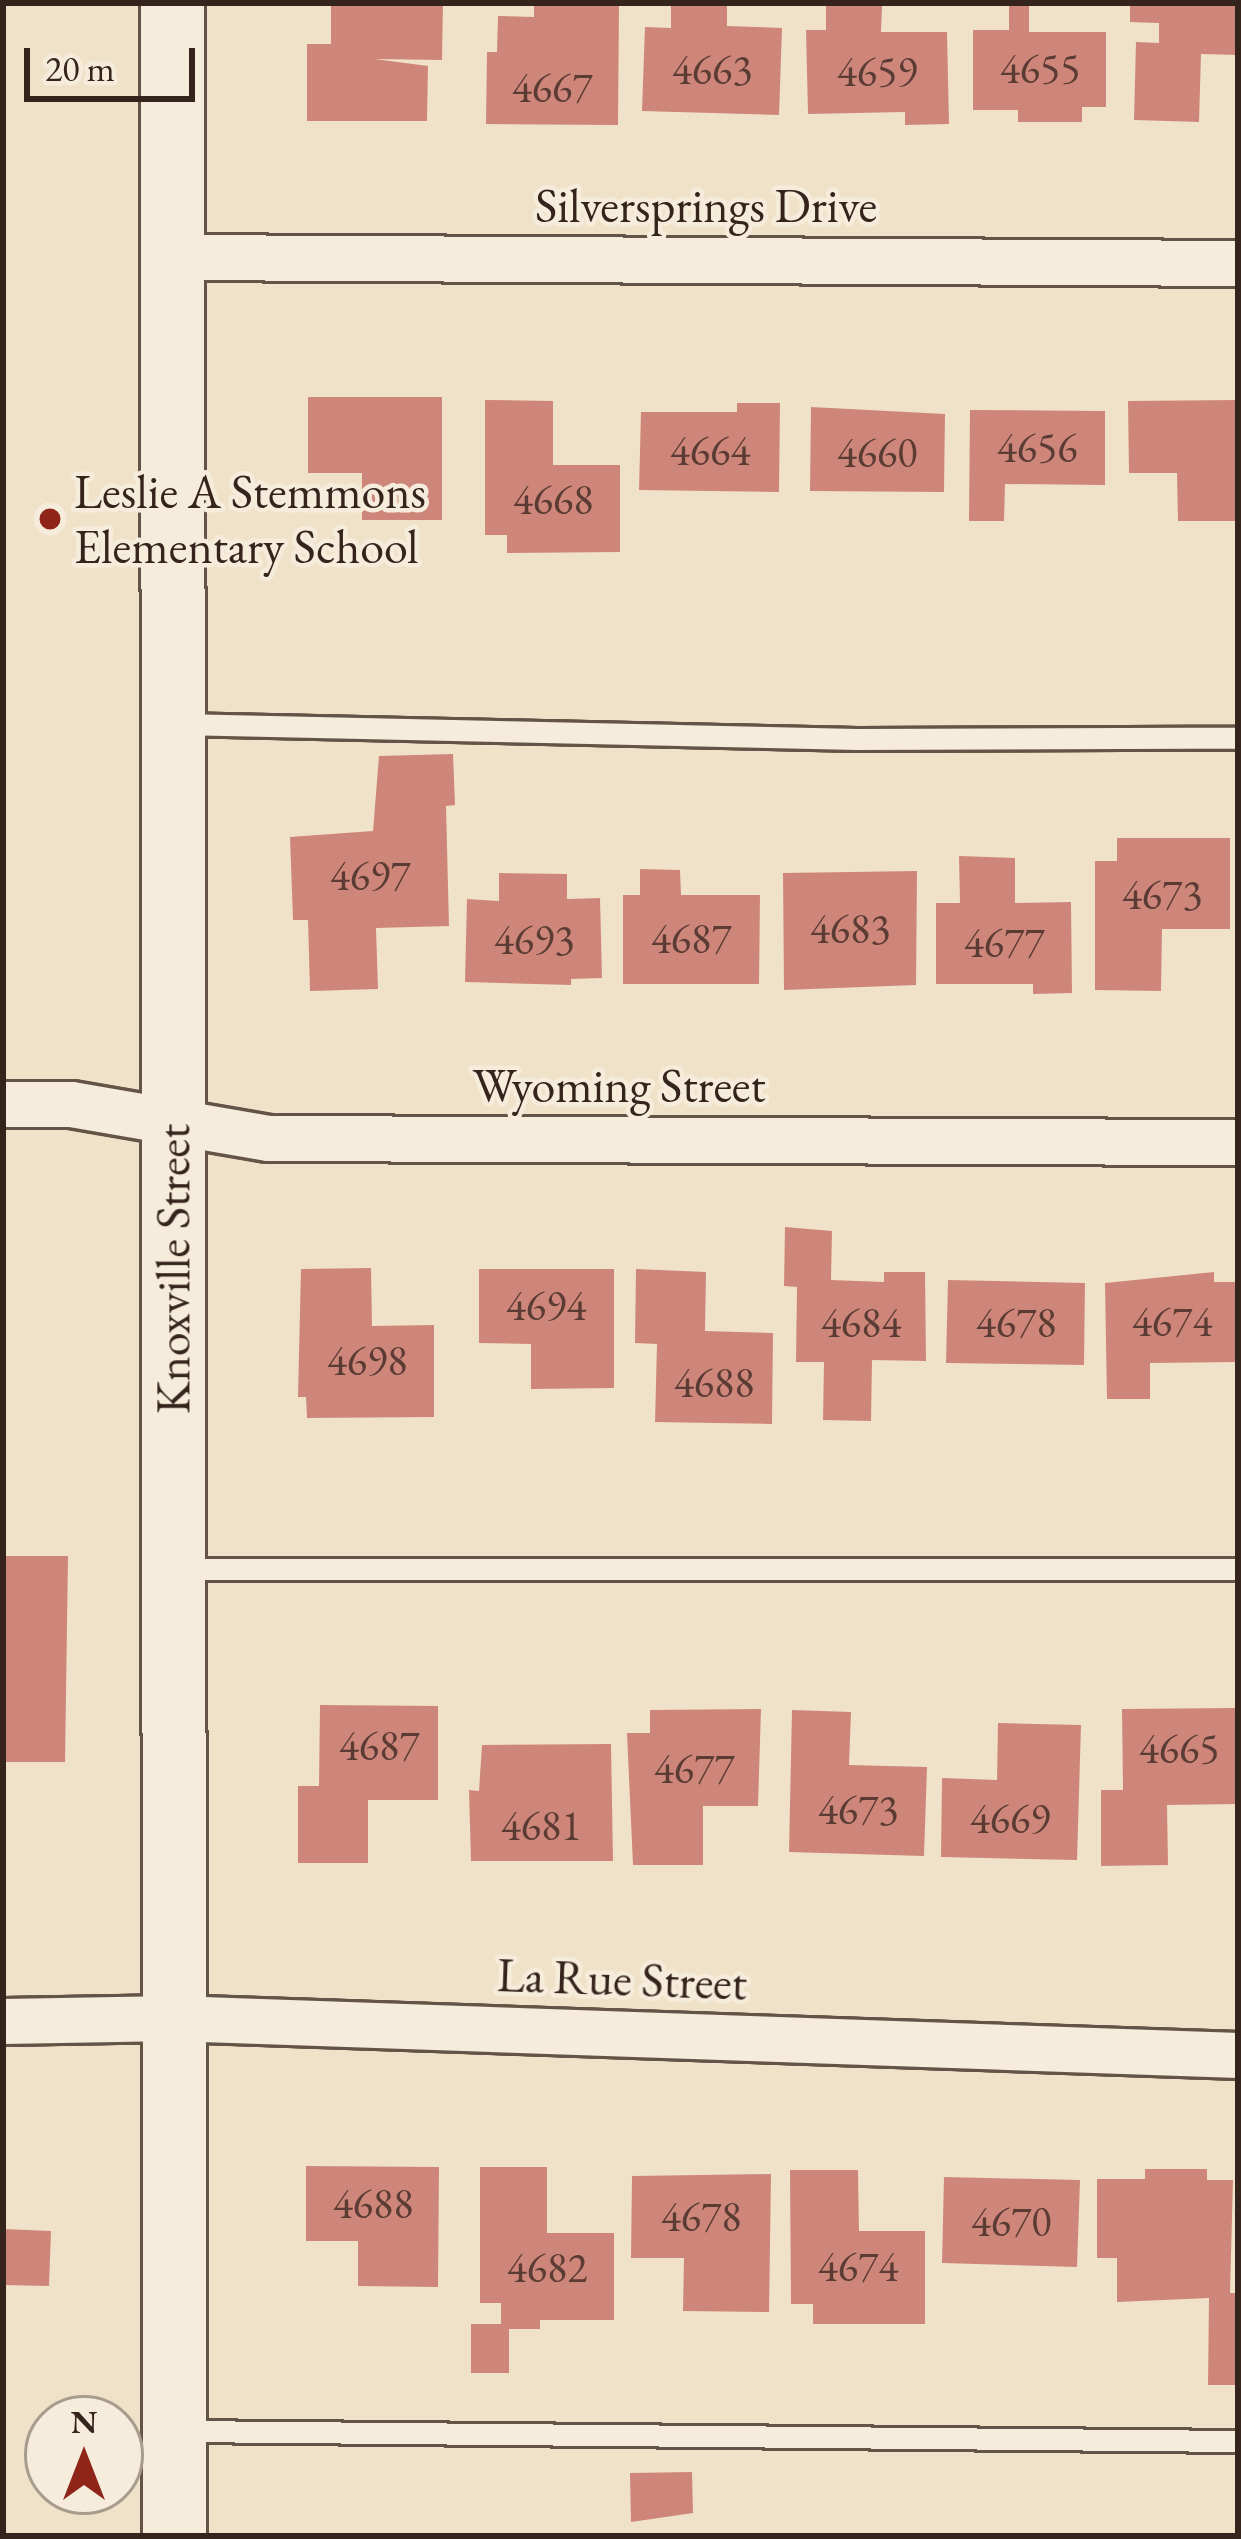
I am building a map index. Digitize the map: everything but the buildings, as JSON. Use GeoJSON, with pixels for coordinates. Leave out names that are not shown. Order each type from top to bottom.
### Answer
{"type":"FeatureCollection","features":[{"type":"Feature","properties":{"kind":"street","name":"Knoxville Street"},"geometry":{"type":"LineString","coordinates":[[172,3],[174,2536]]}},
{"type":"Feature","properties":{"kind":"street","name":"Silversprings Drive"},"geometry":{"type":"LineString","coordinates":[[173,257],[1238,263]]}},
{"type":"Feature","properties":{"kind":"street","name":"Wyoming Street"},"geometry":{"type":"LineString","coordinates":[[3,1104],[71,1104],[173,1126],[268,1138],[1238,1142]]}},
{"type":"Feature","properties":{"kind":"street","name":"La Rue Street"},"geometry":{"type":"LineString","coordinates":[[3,2021],[173,2018],[1238,2055]]}},
{"type":"Feature","properties":{"kind":"lane"},"geometry":{"type":"LineString","coordinates":[[173,724],[857,739],[1238,738]]}},
{"type":"Feature","properties":{"kind":"lane"},"geometry":{"type":"LineString","coordinates":[[173,1569],[1238,1569]]}},
{"type":"Feature","properties":{"kind":"lane"},"geometry":{"type":"LineString","coordinates":[[173,2431],[1238,2441]]}},
{"type":"Feature","properties":{"kind":"place","name":"Leslie A Stemmons Elementary School"},"geometry":{"type":"Point","coordinates":[50,519]}}]}
